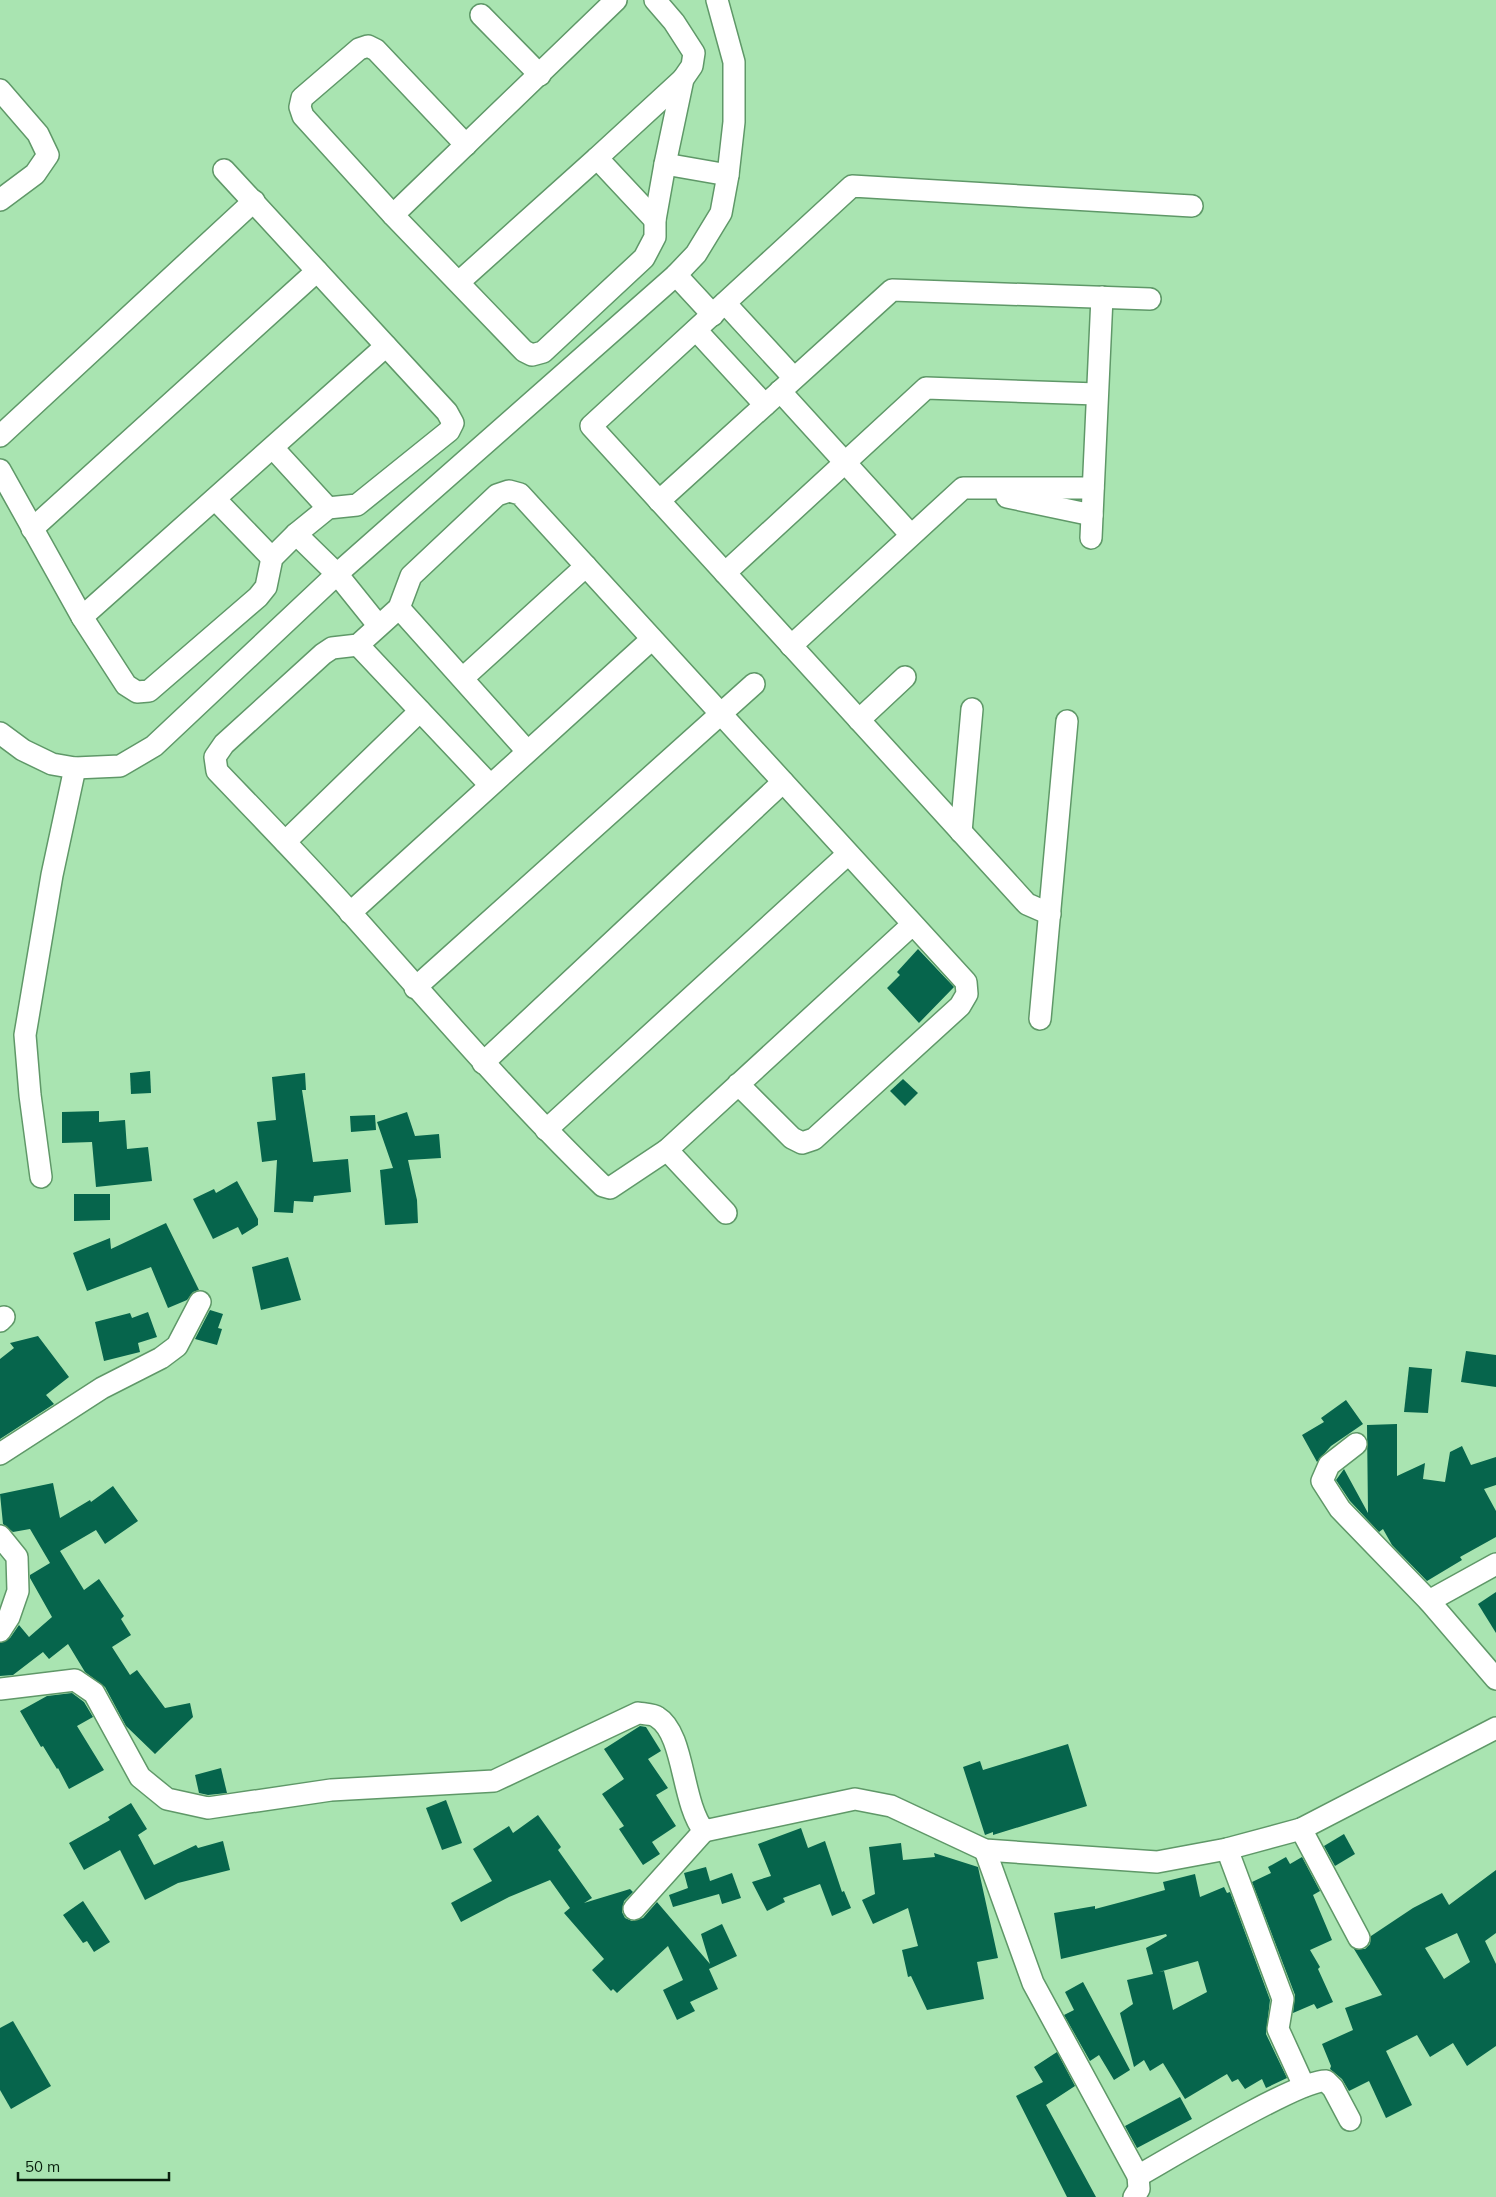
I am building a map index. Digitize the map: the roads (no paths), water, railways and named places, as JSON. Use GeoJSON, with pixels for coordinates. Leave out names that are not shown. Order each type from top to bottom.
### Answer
{"type":"FeatureCollection","features":[{"type":"Feature","properties":{"kind":"street"},"geometry":{"type":"LineString","coordinates":[[393,215],[616,0]]}},
{"type":"Feature","properties":{"kind":"street"},"geometry":{"type":"LineString","coordinates":[[459,282],[683,79],[692,66],[694,53],[674,22],[655,0]]}},
{"type":"Feature","properties":{"kind":"street"},"geometry":{"type":"LineString","coordinates":[[0,733],[23,750],[52,764],[75,768],[120,766],[154,746],[337,574],[676,275],[696,254],[721,212],[728,175],[734,122],[734,62],[717,0]]}},
{"type":"Feature","properties":{"kind":"street"},"geometry":{"type":"LineString","coordinates":[[481,15],[540,75]]}},
{"type":"Feature","properties":{"kind":"street"},"geometry":{"type":"LineString","coordinates":[[466,145],[376,50],[368,46],[359,49],[302,98],[300,107],[303,116],[393,215],[524,351],[532,355],[543,352],[644,258],[655,237],[655,220],[683,79]]}},
{"type":"Feature","properties":{"kind":"street"},"geometry":{"type":"LineString","coordinates":[[0,90],[38,134],[48,155],[35,174],[0,200]]}},
{"type":"Feature","properties":{"kind":"street"},"geometry":{"type":"LineString","coordinates":[[597,158],[655,220]]}},
{"type":"Feature","properties":{"kind":"street"},"geometry":{"type":"LineString","coordinates":[[665,164],[728,175]]}},
{"type":"Feature","properties":{"kind":"street"},"geometry":{"type":"LineString","coordinates":[[0,470],[82,617],[126,685],[136,692],[149,691],[258,597],[266,587],[272,558],[296,534],[328,508],[357,505],[449,431],[453,423],[447,412],[224,170]]}},
{"type":"Feature","properties":{"kind":"street"},"geometry":{"type":"LineString","coordinates":[[1050,914],[1027,904],[591,426],[852,186],[1192,206]]}},
{"type":"Feature","properties":{"kind":"street"},"geometry":{"type":"LineString","coordinates":[[0,436],[254,201]]}},
{"type":"Feature","properties":{"kind":"street"},"geometry":{"type":"LineString","coordinates":[[32,529],[317,271]]}},
{"type":"Feature","properties":{"kind":"street"},"geometry":{"type":"LineString","coordinates":[[676,275],[719,309],[779,391],[911,535]]}},
{"type":"Feature","properties":{"kind":"street"},"geometry":{"type":"LineString","coordinates":[[660,501],[892,290],[1150,299]]}},
{"type":"Feature","properties":{"kind":"street"},"geometry":{"type":"LineString","coordinates":[[1091,538],[1102,297]]}},
{"type":"Feature","properties":{"kind":"street"},"geometry":{"type":"LineString","coordinates":[[696,330],[779,391]]}},
{"type":"Feature","properties":{"kind":"street"},"geometry":{"type":"LineString","coordinates":[[82,617],[386,346]]}},
{"type":"Feature","properties":{"kind":"street"},"geometry":{"type":"LineString","coordinates":[[725,573],[926,388],[1097,394]]}},
{"type":"Feature","properties":{"kind":"street"},"geometry":{"type":"LineString","coordinates":[[273,448],[328,508]]}},
{"type":"Feature","properties":{"kind":"street"},"geometry":{"type":"LineString","coordinates":[[791,646],[963,488],[1094,488]]}},
{"type":"Feature","properties":{"kind":"street"},"geometry":{"type":"LineString","coordinates":[[963,488],[1092,515]]}},
{"type":"Feature","properties":{"kind":"street"},"geometry":{"type":"LineString","coordinates":[[738,1084],[792,1138],[802,1143],[814,1139],[960,1006],[967,994],[966,982],[913,924],[848,854],[783,782],[720,714],[520,494],[509,491],[497,495],[410,576],[400,608],[378,625],[358,645],[332,648],[323,654],[224,744],[215,757],[217,771],[350,912],[483,1063],[602,1186],[610,1188],[668,1150],[738,1084],[913,924]]}},
{"type":"Feature","properties":{"kind":"street"},"geometry":{"type":"LineString","coordinates":[[215,499],[272,558]]}},
{"type":"Feature","properties":{"kind":"street"},"geometry":{"type":"LineString","coordinates":[[296,534],[337,574],[378,625]]}},
{"type":"Feature","properties":{"kind":"street"},"geometry":{"type":"LineString","coordinates":[[463,678],[586,566]]}},
{"type":"Feature","properties":{"kind":"street"},"geometry":{"type":"LineString","coordinates":[[400,608],[527,751]]}},
{"type":"Feature","properties":{"kind":"street"},"geometry":{"type":"LineString","coordinates":[[350,912],[652,639]]}},
{"type":"Feature","properties":{"kind":"street"},"geometry":{"type":"LineString","coordinates":[[358,645],[490,785]]}},
{"type":"Feature","properties":{"kind":"street"},"geometry":{"type":"LineString","coordinates":[[859,720],[905,677]]}},
{"type":"Feature","properties":{"kind":"street"},"geometry":{"type":"LineString","coordinates":[[415,988],[754,684]]}},
{"type":"Feature","properties":{"kind":"street"},"geometry":{"type":"LineString","coordinates":[[961,832],[972,709]]}},
{"type":"Feature","properties":{"kind":"street"},"geometry":{"type":"LineString","coordinates":[[285,842],[420,711]]}},
{"type":"Feature","properties":{"kind":"street"},"geometry":{"type":"LineString","coordinates":[[1040,1019],[1067,721]]}},
{"type":"Feature","properties":{"kind":"street"},"geometry":{"type":"LineString","coordinates":[[41,1177],[30,1095],[25,1035],[56,855],[75,768]]}},
{"type":"Feature","properties":{"kind":"street"},"geometry":{"type":"LineString","coordinates":[[483,1063],[783,782]]}},
{"type":"Feature","properties":{"kind":"street"},"geometry":{"type":"LineString","coordinates":[[546,1130],[848,854]]}},
{"type":"Feature","properties":{"kind":"street"},"geometry":{"type":"LineString","coordinates":[[668,1150],[726,1213]]}},
{"type":"Feature","properties":{"kind":"street"},"geometry":{"type":"LineString","coordinates":[[0,1454],[102,1388],[161,1358],[177,1346],[200,1302]]}},
{"type":"Feature","properties":{"kind":"street"},"geometry":{"type":"LineString","coordinates":[[1356,1444],[1329,1465],[1322,1481],[1340,1509],[1429,1602],[1496,1679]]}},
{"type":"Feature","properties":{"kind":"street"},"geometry":{"type":"LineString","coordinates":[[0,1536],[17,1557],[18,1591],[9,1617],[0,1630]]}},
{"type":"Feature","properties":{"kind":"street"},"geometry":{"type":"LineString","coordinates":[[1429,1602],[1496,1564]]}},
{"type":"Feature","properties":{"kind":"street"},"geometry":{"type":"LineString","coordinates":[[0,1689],[75,1680],[94,1693],[140,1777],[167,1799],[208,1808],[331,1790],[494,1781],[638,1713],[656,1716],[672,1730],[689,1799],[698,1822],[704,1831]]}},
{"type":"Feature","properties":{"kind":"street"},"geometry":{"type":"LineString","coordinates":[[634,1909],[704,1831],[855,1799],[891,1806],[986,1850],[1157,1862],[1226,1849],[1301,1829],[1496,1728]]}},
{"type":"Feature","properties":{"kind":"street"},"geometry":{"type":"LineString","coordinates":[[1301,1829],[1359,1938]]}},
{"type":"Feature","properties":{"kind":"street"},"geometry":{"type":"LineString","coordinates":[[1226,1849],[1283,1999],[1278,2029],[1304,2086]]}},
{"type":"Feature","properties":{"kind":"street"},"geometry":{"type":"LineString","coordinates":[[986,1850],[1033,1983],[1138,2176],[1139,2189],[1134,2197]]}},
{"type":"Feature","properties":{"kind":"street"},"geometry":{"type":"LineString","coordinates":[[1138,2176],[1317,2080],[1326,2081],[1333,2088],[1350,2120]]}}]}
